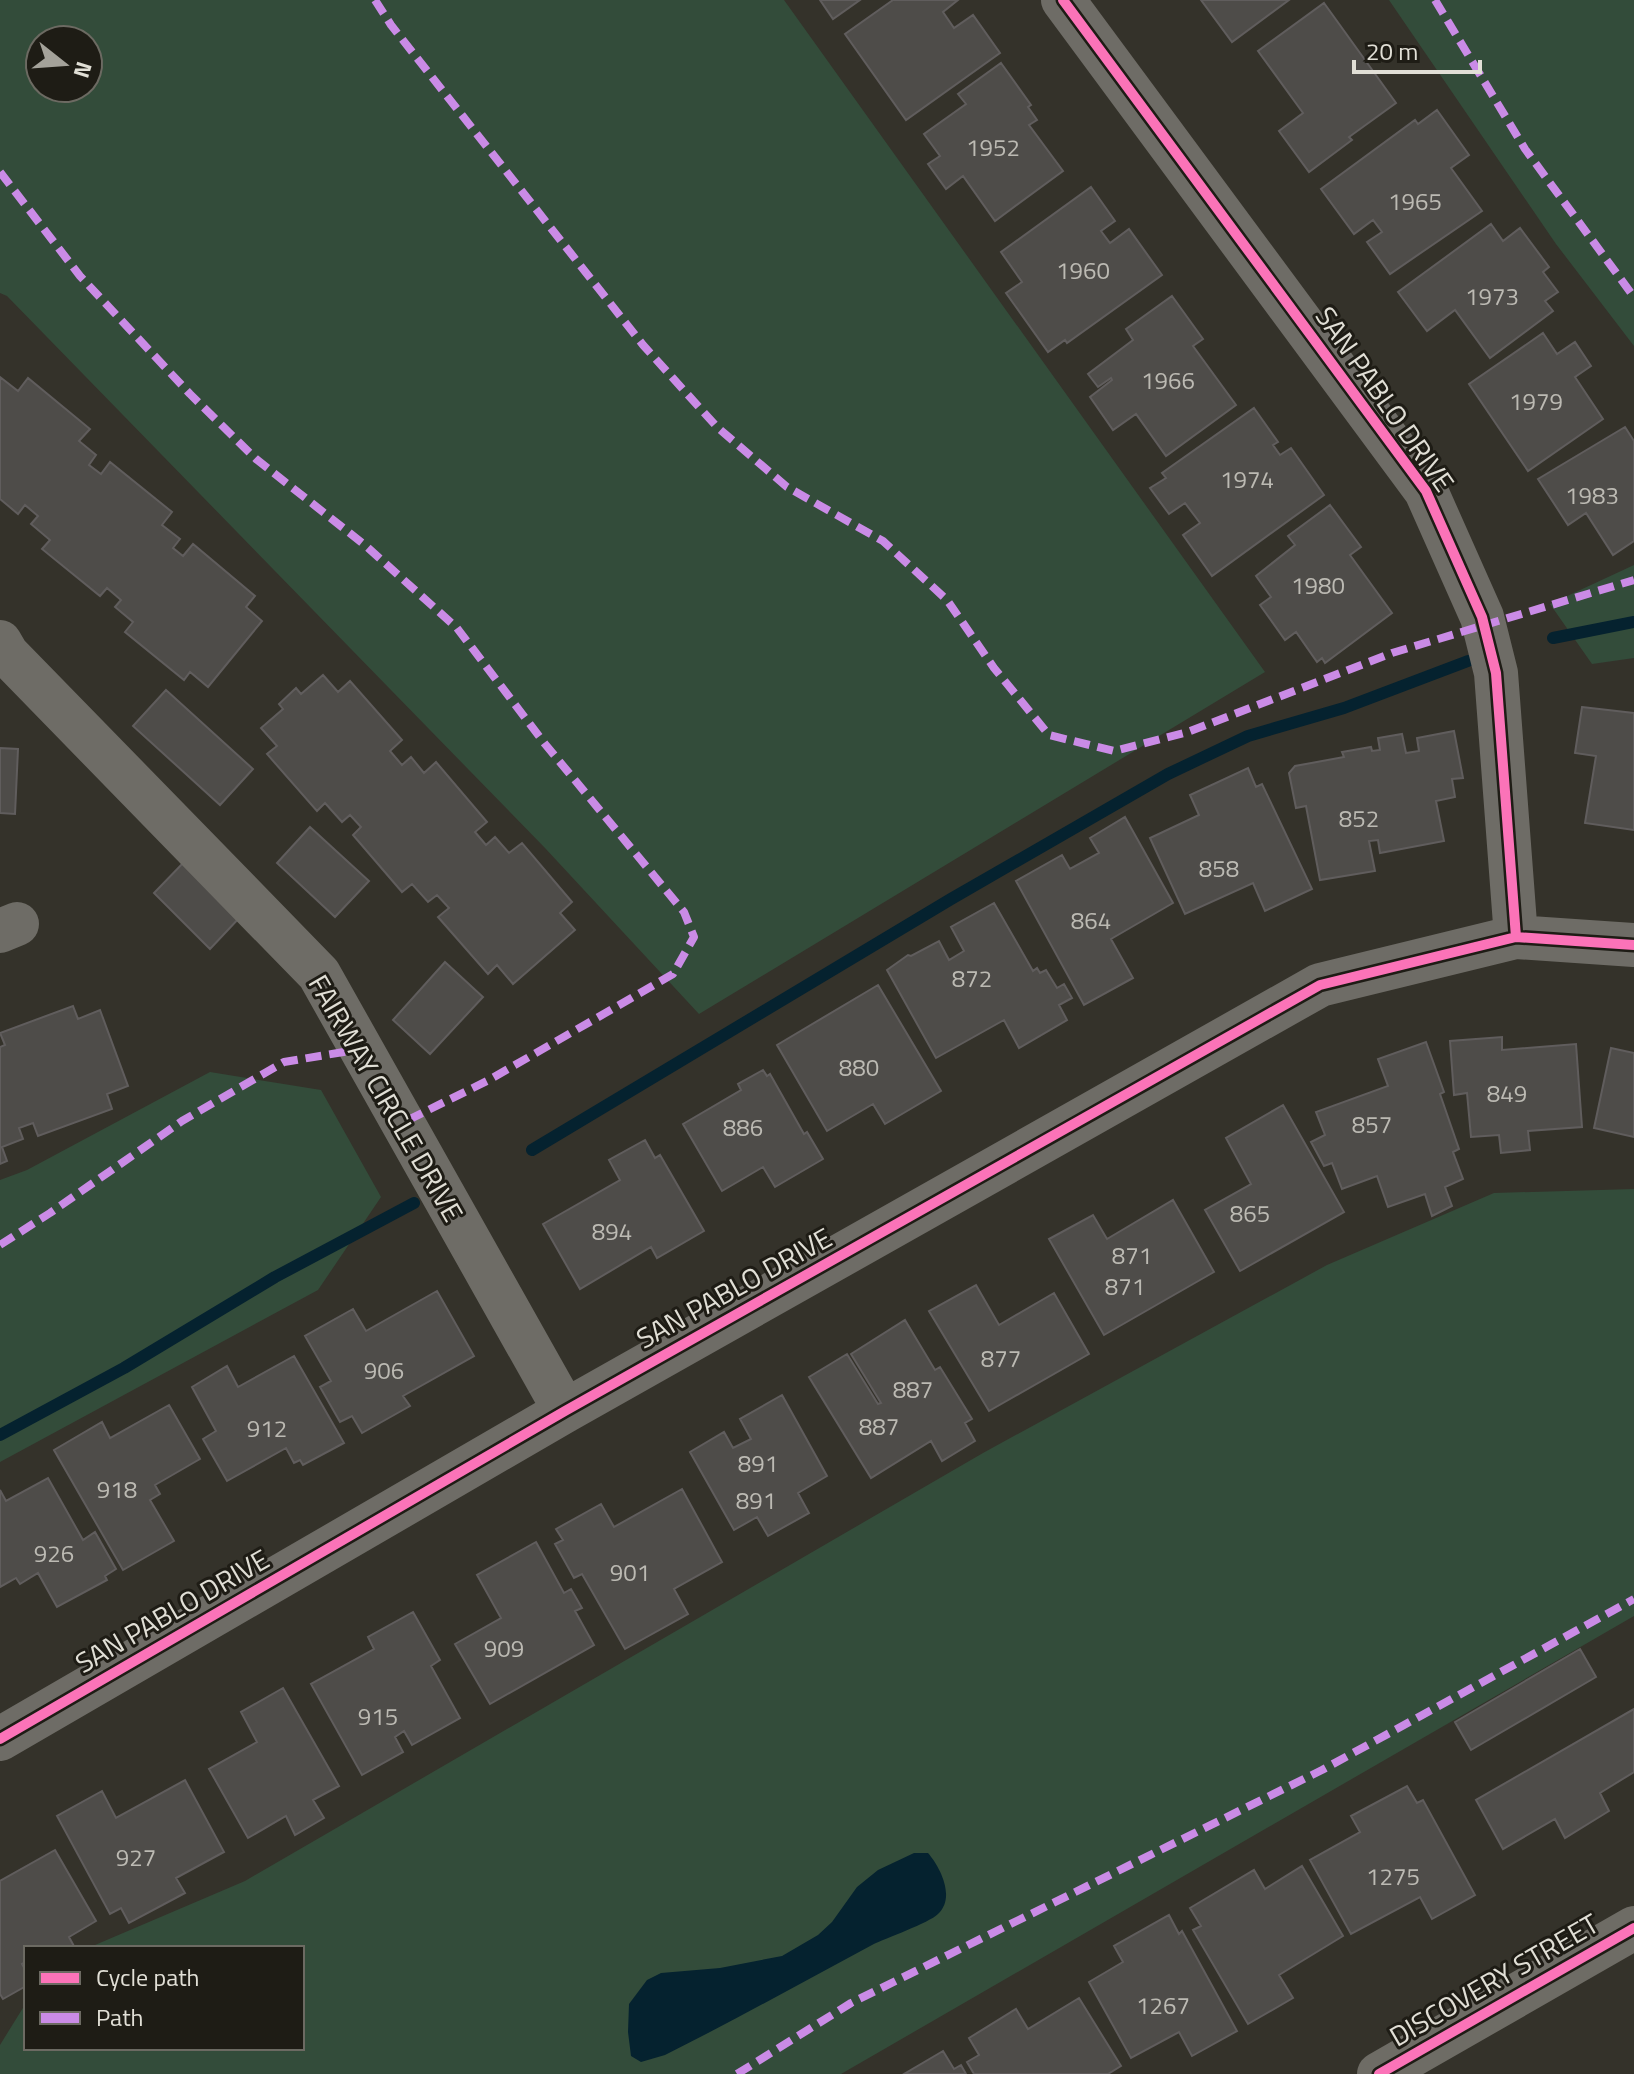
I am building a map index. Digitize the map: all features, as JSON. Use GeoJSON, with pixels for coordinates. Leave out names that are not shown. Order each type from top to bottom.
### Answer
{"type":"FeatureCollection","features":[{"type":"Feature","properties":{"kind":"main road","name":"DISCOVERY STREET"},"geometry":{"type":"LineString","coordinates":[[1379,2074],[1634,1928]]}},
{"type":"Feature","properties":{"kind":"street","name":"SAN PABLO DRIVE"},"geometry":{"type":"LineString","coordinates":[[1063,0],[1426,491],[1482,617],[1496,673],[1516,937]]}},
{"type":"Feature","properties":{"kind":"street","name":"FAIRWAY CIRCLE DRIVE"},"geometry":{"type":"LineString","coordinates":[[0,642],[17,680],[319,974],[565,1411]]}},
{"type":"Feature","properties":{"kind":"street","name":"SAN PABLO DRIVE"},"geometry":{"type":"LineString","coordinates":[[0,1739],[565,1411],[1320,985],[1516,937],[1634,945]]}},
{"type":"Feature","properties":{"kind":"green space"},"geometry":{"type":"Polygon","coordinates":[[[0,0],[784,0],[1265,672],[699,1014],[545,848],[7,296],[0,293],[0,0]]]}},
{"type":"Feature","properties":{"kind":"green space"},"geometry":{"type":"Polygon","coordinates":[[[1389,0],[1634,0],[1634,346],[1556,244],[1389,0]]]}},
{"type":"Feature","properties":{"kind":"green space"},"geometry":{"type":"Polygon","coordinates":[[[1634,565],[1634,658],[1592,664],[1550,604],[1634,565]]]}},
{"type":"Feature","properties":{"kind":"green space"},"geometry":{"type":"Polygon","coordinates":[[[210,1072],[321,1090],[381,1197],[318,1290],[0,1462],[0,1180],[27,1170],[210,1072]]]}},
{"type":"Feature","properties":{"kind":"green space"},"geometry":{"type":"Polygon","coordinates":[[[1634,1189],[1634,1616],[841,2074],[0,2074],[0,2045],[24,2006],[24,2050],[304,2050],[304,1946],[93,1946],[245,1881],[983,1453],[1327,1265],[1494,1193],[1634,1189]]]}},
{"type":"Feature","properties":{"kind":"water"},"geometry":{"type":"Polygon","coordinates":[[[914,1853],[928,1853],[944,1882],[946,1899],[933,1918],[872,1945],[665,2055],[641,2062],[631,2056],[629,2004],[647,1980],[661,1973],[720,1968],[782,1956],[818,1935],[832,1922],[857,1887],[878,1870],[914,1853]]]}},
{"type":"Feature","properties":{"kind":"building"},"geometry":{"type":"Polygon","coordinates":[[[820,0],[860,0],[833,19],[820,0]]]}},
{"type":"Feature","properties":{"kind":"building"},"geometry":{"type":"Polygon","coordinates":[[[893,0],[958,0],[943,12],[954,28],[973,15],[1000,53],[906,120],[845,34],[893,0]]]}},
{"type":"Feature","properties":{"kind":"building"},"geometry":{"type":"Polygon","coordinates":[[[1201,0],[1289,0],[1232,42],[1201,0]]]}},
{"type":"Feature","properties":{"kind":"building"},"geometry":{"type":"Polygon","coordinates":[[[1324,3],[1396,103],[1349,137],[1352,140],[1309,172],[1279,131],[1303,113],[1258,51],[1324,3]]]}},
{"type":"Feature","properties":{"kind":"building"},"geometry":{"type":"Polygon","coordinates":[[[1001,63],[1031,105],[1028,107],[1037,120],[1029,125],[1063,171],[995,221],[963,176],[946,189],[928,164],[940,156],[924,134],[966,104],[958,94],[1001,63]]]}},
{"type":"Feature","properties":{"kind":"building"},"geometry":{"type":"Polygon","coordinates":[[[1437,110],[1469,155],[1451,168],[1482,211],[1390,274],[1367,242],[1382,232],[1373,220],[1354,234],[1321,189],[1415,120],[1418,124],[1437,110]]]}},
{"type":"Feature","properties":{"kind":"building"},"geometry":{"type":"Polygon","coordinates":[[[1091,187],[1115,221],[1101,231],[1110,243],[1129,229],[1162,275],[1067,343],[1065,340],[1048,352],[1006,293],[1022,282],[1001,252],[1091,187]]]}},
{"type":"Feature","properties":{"kind":"building"},"geometry":{"type":"Polygon","coordinates":[[[1491,224],[1503,241],[1520,228],[1549,267],[1543,272],[1558,292],[1545,301],[1553,311],[1490,358],[1455,310],[1427,331],[1398,292],[1491,224]]]}},
{"type":"Feature","properties":{"kind":"building"},"geometry":{"type":"Polygon","coordinates":[[[1172,296],[1203,339],[1193,346],[1236,405],[1166,456],[1136,414],[1113,430],[1090,397],[1112,380],[1098,387],[1088,374],[1133,340],[1126,329],[1172,296]]]}},
{"type":"Feature","properties":{"kind":"building"},"geometry":{"type":"Polygon","coordinates":[[[1543,333],[1557,354],[1575,342],[1591,366],[1575,377],[1603,419],[1528,471],[1469,384],[1543,333]]]}},
{"type":"Feature","properties":{"kind":"building"},"geometry":{"type":"Polygon","coordinates":[[[0,377],[18,391],[28,378],[90,429],[79,441],[96,455],[89,465],[101,474],[110,462],[172,512],[162,525],[180,539],[173,548],[183,556],[193,544],[255,596],[246,607],[262,621],[208,687],[190,672],[184,680],[125,632],[133,622],[115,607],[121,600],[107,588],[100,596],[42,549],[50,540],[31,524],[38,516],[25,505],[18,514],[0,499],[0,377]]]}},
{"type":"Feature","properties":{"kind":"building"},"geometry":{"type":"Polygon","coordinates":[[[1254,408],[1278,442],[1273,445],[1280,455],[1291,448],[1324,495],[1212,576],[1183,535],[1200,523],[1185,503],[1169,514],[1150,488],[1166,478],[1162,473],[1254,408]]]}},
{"type":"Feature","properties":{"kind":"building"},"geometry":{"type":"Polygon","coordinates":[[[1625,427],[1634,441],[1634,541],[1613,555],[1586,513],[1568,525],[1538,479],[1625,427]]]}},
{"type":"Feature","properties":{"kind":"building"},"geometry":{"type":"Polygon","coordinates":[[[1330,505],[1361,547],[1350,555],[1392,613],[1325,663],[1322,658],[1317,662],[1296,632],[1285,640],[1260,605],[1271,597],[1256,576],[1295,545],[1288,536],[1330,505]]]}},
{"type":"Feature","properties":{"kind":"building"},"geometry":{"type":"Polygon","coordinates":[[[323,675],[338,692],[350,681],[402,740],[390,751],[402,765],[411,757],[424,773],[436,762],[487,822],[475,832],[486,845],[495,837],[509,853],[522,843],[572,902],[560,913],[575,930],[513,984],[497,965],[488,974],[438,917],[449,908],[437,895],[428,902],[412,884],[402,892],[353,835],[361,827],[350,815],[342,822],[325,803],[317,811],[267,754],[277,746],[261,728],[283,709],[279,704],[296,688],[301,694],[323,675]]]}},
{"type":"Feature","properties":{"kind":"building"},"geometry":{"type":"Polygon","coordinates":[[[166,690],[253,769],[220,805],[133,726],[166,690]]]}},
{"type":"Feature","properties":{"kind":"building"},"geometry":{"type":"Polygon","coordinates":[[[1582,707],[1634,713],[1634,830],[1585,823],[1596,756],[1575,753],[1582,707]]]}},
{"type":"Feature","properties":{"kind":"building"},"geometry":{"type":"Polygon","coordinates":[[[1454,731],[1463,778],[1452,779],[1455,797],[1436,801],[1444,841],[1380,853],[1378,840],[1369,841],[1375,871],[1320,880],[1306,806],[1296,808],[1289,773],[1295,766],[1344,757],[1342,752],[1371,747],[1372,751],[1380,750],[1378,738],[1402,734],[1406,753],[1419,751],[1417,738],[1454,731]]]}},
{"type":"Feature","properties":{"kind":"building"},"geometry":{"type":"Polygon","coordinates":[[[0,748],[18,749],[15,814],[0,813],[0,748]]]}},
{"type":"Feature","properties":{"kind":"building"},"geometry":{"type":"Polygon","coordinates":[[[1248,768],[1256,787],[1262,784],[1312,889],[1265,911],[1253,883],[1185,914],[1150,838],[1199,815],[1190,795],[1248,768]]]}},
{"type":"Feature","properties":{"kind":"building"},"geometry":{"type":"Polygon","coordinates":[[[1125,817],[1173,903],[1111,939],[1133,978],[1084,1005],[1016,881],[1062,855],[1070,869],[1099,853],[1090,838],[1125,817]]]}},
{"type":"Feature","properties":{"kind":"building"},"geometry":{"type":"Polygon","coordinates":[[[310,827],[369,881],[335,917],[277,863],[310,827]]]}},
{"type":"Feature","properties":{"kind":"building"},"geometry":{"type":"Polygon","coordinates":[[[186,860],[242,915],[210,949],[154,893],[186,860]]]}},
{"type":"Feature","properties":{"kind":"building"},"geometry":{"type":"Polygon","coordinates":[[[994,903],[1033,971],[1037,968],[1040,973],[1046,970],[1057,988],[1064,984],[1072,998],[1059,1005],[1067,1020],[1019,1048],[1004,1020],[936,1058],[887,970],[908,955],[939,941],[949,960],[964,951],[951,927],[994,903]]]}},
{"type":"Feature","properties":{"kind":"building"},"geometry":{"type":"Polygon","coordinates":[[[445,962],[483,997],[430,1054],[393,1020],[445,962]]]}},
{"type":"Feature","properties":{"kind":"building"},"geometry":{"type":"Polygon","coordinates":[[[878,985],[941,1091],[885,1124],[873,1104],[827,1131],[777,1045],[878,985]]]}},
{"type":"Feature","properties":{"kind":"building"},"geometry":{"type":"Polygon","coordinates":[[[73,1006],[78,1019],[100,1010],[128,1086],[107,1094],[112,1109],[38,1136],[33,1123],[19,1128],[23,1139],[2,1147],[7,1161],[0,1164],[0,1047],[5,1045],[0,1033],[73,1006]]]}},
{"type":"Feature","properties":{"kind":"building"},"geometry":{"type":"Polygon","coordinates":[[[1502,1037],[1502,1050],[1576,1044],[1582,1127],[1528,1131],[1530,1150],[1501,1153],[1499,1135],[1471,1137],[1467,1093],[1454,1095],[1450,1041],[1502,1037]]]}},
{"type":"Feature","properties":{"kind":"building"},"geometry":{"type":"Polygon","coordinates":[[[1426,1042],[1444,1092],[1440,1094],[1459,1149],[1453,1152],[1463,1179],[1445,1187],[1452,1206],[1432,1216],[1425,1194],[1388,1207],[1377,1176],[1342,1189],[1332,1163],[1324,1166],[1311,1142],[1325,1135],[1316,1112],[1388,1086],[1378,1059],[1426,1042]]]}},
{"type":"Feature","properties":{"kind":"building"},"geometry":{"type":"Polygon","coordinates":[[[1611,1048],[1634,1053],[1634,1137],[1594,1128],[1611,1048]]]}},
{"type":"Feature","properties":{"kind":"building"},"geometry":{"type":"Polygon","coordinates":[[[763,1070],[767,1076],[770,1074],[804,1134],[807,1132],[823,1159],[775,1187],[763,1167],[722,1191],[683,1124],[741,1090],[738,1084],[763,1070]]]}},
{"type":"Feature","properties":{"kind":"building"},"geometry":{"type":"Polygon","coordinates":[[[1283,1105],[1344,1212],[1240,1271],[1205,1210],[1251,1184],[1226,1138],[1283,1105]]]}},
{"type":"Feature","properties":{"kind":"building"},"geometry":{"type":"Polygon","coordinates":[[[645,1140],[655,1158],[660,1155],[704,1231],[657,1258],[651,1247],[580,1289],[543,1224],[620,1180],[609,1160],[645,1140]]]}},
{"type":"Feature","properties":{"kind":"building"},"geometry":{"type":"Polygon","coordinates":[[[1173,1200],[1214,1272],[1104,1335],[1049,1239],[1093,1215],[1107,1239],[1173,1200]]]}},
{"type":"Feature","properties":{"kind":"building"},"geometry":{"type":"Polygon","coordinates":[[[976,1285],[999,1325],[1054,1293],[1089,1354],[989,1411],[929,1311],[976,1285]]]}},
{"type":"Feature","properties":{"kind":"building"},"geometry":{"type":"Polygon","coordinates":[[[437,1291],[474,1356],[403,1396],[410,1406],[362,1433],[352,1416],[340,1422],[320,1387],[331,1381],[305,1336],[353,1309],[366,1331],[437,1291]]]}},
{"type":"Feature","properties":{"kind":"building"},"geometry":{"type":"Polygon","coordinates":[[[905,1320],[935,1370],[940,1367],[972,1419],[965,1423],[975,1441],[942,1461],[931,1441],[871,1478],[809,1377],[847,1354],[878,1404],[881,1403],[851,1354],[905,1320]]]}},
{"type":"Feature","properties":{"kind":"building"},"geometry":{"type":"Polygon","coordinates":[[[294,1356],[344,1443],[303,1465],[300,1460],[294,1463],[286,1448],[227,1481],[203,1439],[216,1431],[192,1387],[227,1366],[238,1387],[294,1356]]]}},
{"type":"Feature","properties":{"kind":"building"},"geometry":{"type":"Polygon","coordinates":[[[782,1395],[827,1476],[798,1493],[809,1513],[768,1536],[757,1517],[734,1530],[690,1452],[724,1432],[733,1448],[751,1439],[740,1419],[782,1395]]]}},
{"type":"Feature","properties":{"kind":"building"},"geometry":{"type":"Polygon","coordinates":[[[169,1405],[200,1459],[155,1485],[160,1494],[150,1500],[174,1541],[123,1570],[54,1450],[102,1422],[110,1438],[169,1405]]]}},
{"type":"Feature","properties":{"kind":"building"},"geometry":{"type":"Polygon","coordinates":[[[48,1478],[83,1540],[95,1532],[116,1569],[105,1576],[107,1580],[57,1607],[38,1573],[20,1584],[16,1578],[0,1587],[0,1490],[6,1501],[48,1478]]]}},
{"type":"Feature","properties":{"kind":"building"},"geometry":{"type":"Polygon","coordinates":[[[682,1489],[722,1562],[674,1589],[688,1614],[625,1649],[582,1574],[574,1578],[555,1544],[563,1540],[556,1529],[601,1504],[614,1527],[682,1489]]]}},
{"type":"Feature","properties":{"kind":"building"},"geometry":{"type":"Polygon","coordinates":[[[536,1542],[564,1593],[571,1589],[582,1608],[575,1611],[594,1645],[490,1704],[455,1644],[501,1618],[477,1575],[536,1542]]]}},
{"type":"Feature","properties":{"kind":"building"},"geometry":{"type":"Polygon","coordinates":[[[413,1612],[440,1660],[431,1666],[460,1718],[412,1745],[404,1731],[395,1737],[403,1752],[362,1775],[311,1684],[374,1649],[368,1637],[413,1612]]]}},
{"type":"Feature","properties":{"kind":"building"},"geometry":{"type":"Polygon","coordinates":[[[1580,1649],[1596,1677],[1471,1750],[1455,1722],[1580,1649]]]}},
{"type":"Feature","properties":{"kind":"building"},"geometry":{"type":"Polygon","coordinates":[[[283,1688],[339,1786],[313,1800],[324,1818],[295,1835],[286,1816],[248,1838],[209,1769],[257,1742],[241,1712],[283,1688]]]}},
{"type":"Feature","properties":{"kind":"building"},"geometry":{"type":"Polygon","coordinates":[[[1634,1709],[1634,1772],[1600,1793],[1609,1811],[1565,1838],[1555,1819],[1503,1849],[1476,1800],[1634,1709]]]}},
{"type":"Feature","properties":{"kind":"building"},"geometry":{"type":"Polygon","coordinates":[[[185,1780],[224,1852],[176,1878],[185,1893],[129,1923],[121,1908],[110,1914],[57,1816],[102,1791],[116,1818],[185,1780]]]}},
{"type":"Feature","properties":{"kind":"building"},"geometry":{"type":"Polygon","coordinates":[[[1407,1786],[1417,1803],[1423,1800],[1475,1895],[1432,1919],[1420,1897],[1351,1934],[1310,1860],[1360,1832],[1351,1816],[1407,1786]]]}},
{"type":"Feature","properties":{"kind":"building"},"geometry":{"type":"Polygon","coordinates":[[[55,1850],[96,1921],[69,1937],[74,1946],[24,1946],[24,1987],[3,1999],[0,1994],[0,1881],[55,1850]]]}},
{"type":"Feature","properties":{"kind":"building"},"geometry":{"type":"Polygon","coordinates":[[[1302,1866],[1343,1936],[1279,1975],[1293,1998],[1248,2024],[1193,1930],[1201,1926],[1190,1908],[1254,1870],[1265,1889],[1302,1866]]]}},
{"type":"Feature","properties":{"kind":"building"},"geometry":{"type":"Polygon","coordinates":[[[1169,1915],[1179,1934],[1182,1931],[1237,2031],[1192,2056],[1179,2032],[1131,2058],[1089,1982],[1123,1962],[1114,1946],[1169,1915]]]}},
{"type":"Feature","properties":{"kind":"building"},"geometry":{"type":"Polygon","coordinates":[[[1079,1998],[1121,2066],[1108,2074],[974,2074],[967,2062],[979,2055],[969,2038],[1016,2009],[1028,2029],[1079,1998]]]}},
{"type":"Feature","properties":{"kind":"building"},"geometry":{"type":"Polygon","coordinates":[[[943,2051],[954,2069],[961,2065],[966,2074],[904,2074],[943,2051]]]}},
{"type":"Feature","properties":{"kind":"waterway"},"geometry":{"type":"LineString","coordinates":[[1553,638],[1634,622]]}},
{"type":"Feature","properties":{"kind":"waterway"},"geometry":{"type":"LineString","coordinates":[[532,1150],[951,899],[1168,774],[1248,736],[1344,708],[1468,661]]}},
{"type":"Feature","properties":{"kind":"waterway"},"geometry":{"type":"LineString","coordinates":[[0,1435],[124,1368],[275,1277],[414,1203]]}},
{"type":"Feature","properties":{"kind":"marked path"},"geometry":{"type":"LineString","coordinates":[[375,0],[391,25],[643,345],[717,427],[787,487],[883,541],[947,600],[994,668],[1049,735],[1114,751],[1188,732],[1392,653],[1634,580]]}},
{"type":"Feature","properties":{"kind":"marked path"},"geometry":{"type":"LineString","coordinates":[[1435,0],[1525,149],[1634,297]]}},
{"type":"Feature","properties":{"kind":"marked path"},"geometry":{"type":"LineString","coordinates":[[0,172],[80,276],[190,394],[256,459],[366,546],[457,628],[545,744],[684,912],[694,937],[673,974],[489,1080],[402,1123]]}},
{"type":"Feature","properties":{"kind":"marked path"},"geometry":{"type":"LineString","coordinates":[[0,1245],[182,1121],[284,1062],[361,1049]]}},
{"type":"Feature","properties":{"kind":"marked path"},"geometry":{"type":"LineString","coordinates":[[737,2074],[851,2003],[1322,1770],[1634,1599]]}},
{"type":"Feature","properties":{"kind":"cycle path"},"geometry":{"type":"LineString","coordinates":[[1063,0],[1426,491],[1482,617],[1496,673],[1516,937]]}},
{"type":"Feature","properties":{"kind":"cycle path"},"geometry":{"type":"LineString","coordinates":[[0,1739],[565,1411],[1320,985],[1516,937],[1634,945]]}},
{"type":"Feature","properties":{"kind":"cycle path"},"geometry":{"type":"LineString","coordinates":[[1379,2074],[1634,1928]]}}]}
